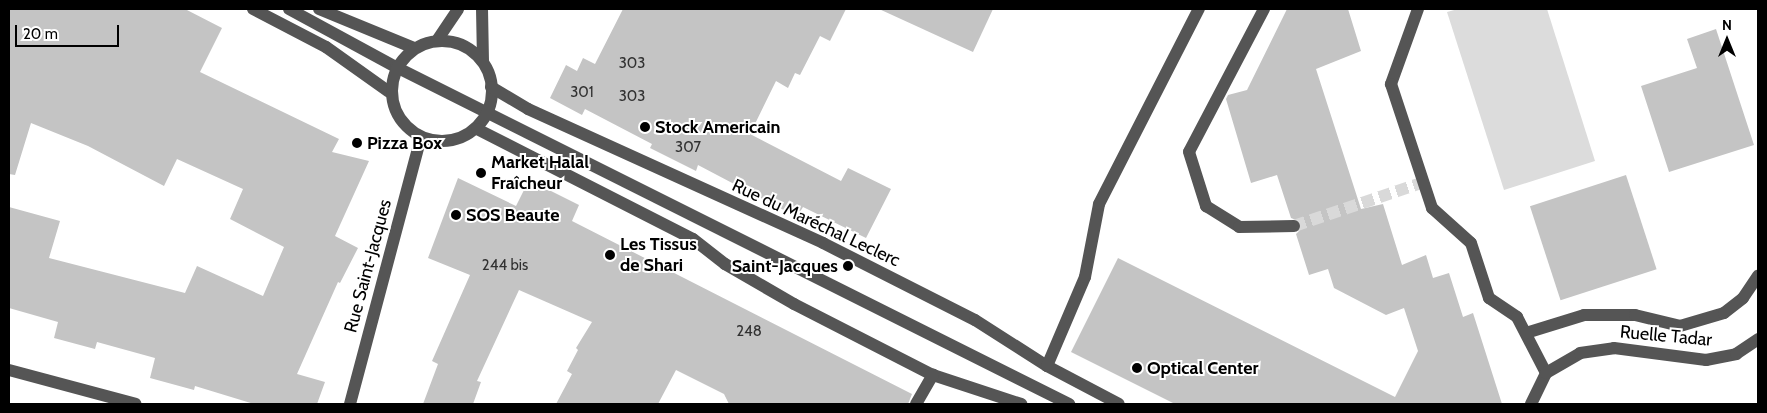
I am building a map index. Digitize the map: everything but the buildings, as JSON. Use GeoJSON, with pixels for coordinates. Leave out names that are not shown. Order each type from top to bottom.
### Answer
{"type":"FeatureCollection","features":[{"type":"Feature","properties":{"kind":"street"},"geometry":{"type":"LineString","coordinates":[[253,9],[326,47],[389,92],[402,120],[421,138],[452,140],[476,129],[490,112],[491,73],[482,62],[459,43],[438,38]]}},
{"type":"Feature","properties":{"kind":"street"},"geometry":{"type":"LineString","coordinates":[[289,9],[396,67],[490,112],[1068,404]]}},
{"type":"Feature","properties":{"kind":"street"},"geometry":{"type":"LineString","coordinates":[[319,9],[414,48]]}},
{"type":"Feature","properties":{"kind":"street"},"geometry":{"type":"LineString","coordinates":[[389,92],[396,67],[414,48],[438,38],[458,9]]}},
{"type":"Feature","properties":{"kind":"street"},"geometry":{"type":"LineString","coordinates":[[482,9],[482,62]]}},
{"type":"Feature","properties":{"kind":"street"},"geometry":{"type":"LineString","coordinates":[[1047,366],[1085,277],[1100,204],[1199,9]]}},
{"type":"Feature","properties":{"kind":"street"},"geometry":{"type":"LineString","coordinates":[[1264,9],[1190,152],[1206,206],[1239,227],[1294,226]]}},
{"type":"Feature","properties":{"kind":"street"},"geometry":{"type":"LineString","coordinates":[[1418,9],[1391,84],[1432,208],[1471,243],[1489,298],[1517,317],[1546,373],[1531,404]]}},
{"type":"Feature","properties":{"kind":"street","name":"Rue du Maréchal Leclerc"},"geometry":{"type":"LineString","coordinates":[[491,87],[528,109],[823,243],[975,320],[1047,366],[1120,404]]}},
{"type":"Feature","properties":{"kind":"street"},"geometry":{"type":"LineString","coordinates":[[476,129],[693,239],[725,264],[794,304],[933,375],[1021,404]]}},
{"type":"Feature","properties":{"kind":"street","name":"Rue Saint-Jacques"},"geometry":{"type":"LineString","coordinates":[[350,404],[421,138]]}},
{"type":"Feature","properties":{"kind":"street"},"geometry":{"type":"LineString","coordinates":[[1526,333],[1584,315],[1635,315],[1680,326],[1724,313],[1744,298],[1758,276]]}},
{"type":"Feature","properties":{"kind":"street","name":"Ruelle Tadar"},"geometry":{"type":"LineString","coordinates":[[1546,373],[1580,353],[1614,348],[1706,360],[1736,354],[1758,339]]}},
{"type":"Feature","properties":{"kind":"street"},"geometry":{"type":"LineString","coordinates":[[9,370],[136,404]]}},
{"type":"Feature","properties":{"kind":"street"},"geometry":{"type":"LineString","coordinates":[[916,404],[933,375]]}},
{"type":"Feature","properties":{"kind":"shaded area"},"geometry":{"type":"Polygon","coordinates":[[[1458,9],[1547,9],[1595,161],[1504,190],[1447,12],[1458,9]]]}},
{"type":"Feature","properties":{"kind":"tunnel"},"geometry":{"type":"LineString","coordinates":[[1294,226],[1424,182]]}},
{"type":"Feature","properties":{"kind":"place","name":"Stock Americain"},"geometry":{"type":"Point","coordinates":[645,127]}},
{"type":"Feature","properties":{"kind":"place","name":"Pizza Box"},"geometry":{"type":"Point","coordinates":[357,143]}},
{"type":"Feature","properties":{"kind":"place","name":"Market Halal Fraîcheur"},"geometry":{"type":"Point","coordinates":[481,173]}},
{"type":"Feature","properties":{"kind":"place","name":"SOS Beaute"},"geometry":{"type":"Point","coordinates":[456,215]}},
{"type":"Feature","properties":{"kind":"place","name":"Les Tissus de Shari"},"geometry":{"type":"Point","coordinates":[610,255]}},
{"type":"Feature","properties":{"kind":"place","name":"Saint-Jacques"},"geometry":{"type":"Point","coordinates":[848,266]}},
{"type":"Feature","properties":{"kind":"place","name":"Optical Center"},"geometry":{"type":"Point","coordinates":[1137,368]}}]}
